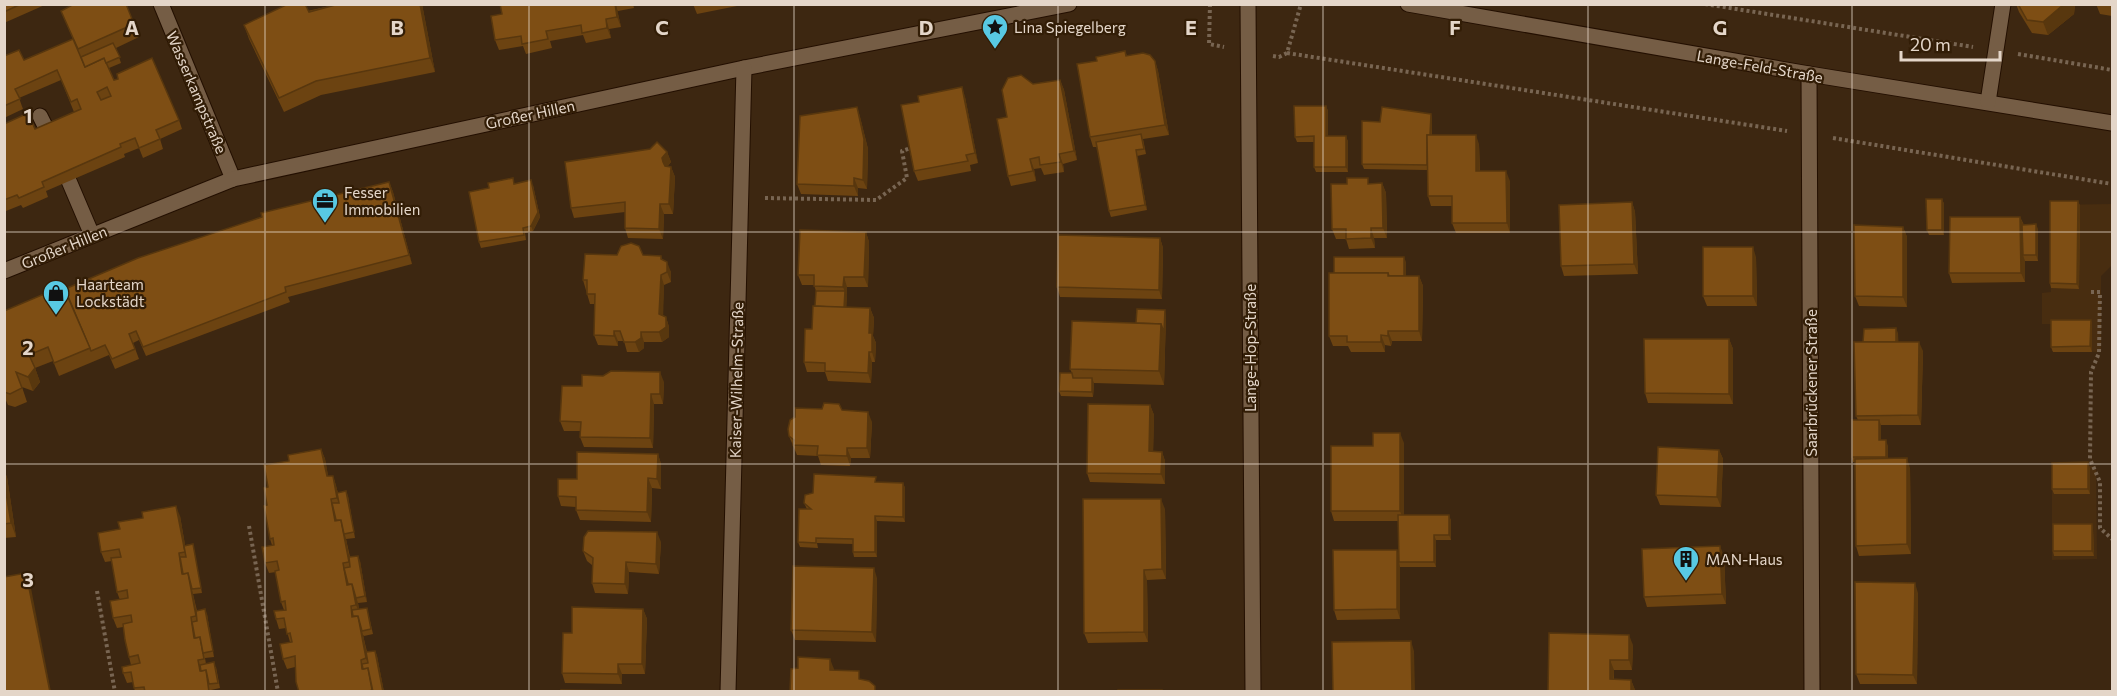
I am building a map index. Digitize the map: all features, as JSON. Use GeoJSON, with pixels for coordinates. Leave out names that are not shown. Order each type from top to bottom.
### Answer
{"type":"FeatureCollection","features":[{"type":"Feature","properties":{"kind":"street","name":"Wasserkampstraße"},"geometry":{"type":"LineString","coordinates":[[160,4],[233,179]]}},
{"type":"Feature","properties":{"kind":"street","name":"Großer Hillen"},"geometry":{"type":"LineString","coordinates":[[4,271],[233,179],[744,68],[1069,4]]}},
{"type":"Feature","properties":{"kind":"street","name":"Lange-Hop-Straße"},"geometry":{"type":"LineString","coordinates":[[1248,4],[1253,692]]}},
{"type":"Feature","properties":{"kind":"street","name":"Lange-Feld-Straße"},"geometry":{"type":"LineString","coordinates":[[1408,4],[1809,74],[2112,123]]}},
{"type":"Feature","properties":{"kind":"street"},"geometry":{"type":"LineString","coordinates":[[1988,102],[2004,4]]}},
{"type":"Feature","properties":{"kind":"street","name":"Kaiser-Wilhelm-Straße"},"geometry":{"type":"LineString","coordinates":[[728,692],[744,68]]}},
{"type":"Feature","properties":{"kind":"street","name":"Saarbrückener Straße"},"geometry":{"type":"LineString","coordinates":[[1809,74],[1812,692]]}},
{"type":"Feature","properties":{"kind":"street"},"geometry":{"type":"LineString","coordinates":[[40,116],[49,134]]}},
{"type":"Feature","properties":{"kind":"street"},"geometry":{"type":"LineString","coordinates":[[69,182],[92,235]]}},
{"type":"Feature","properties":{"kind":"path"},"geometry":{"type":"LineString","coordinates":[[1210,4],[1209,44],[1279,57],[1287,53],[1810,134],[2112,184]]}},
{"type":"Feature","properties":{"kind":"path"},"geometry":{"type":"LineString","coordinates":[[1287,53],[1301,4]]}},
{"type":"Feature","properties":{"kind":"path"},"geometry":{"type":"LineString","coordinates":[[1705,4],[2112,70]]}},
{"type":"Feature","properties":{"kind":"path"},"geometry":{"type":"LineString","coordinates":[[740,198],[876,200],[908,178],[902,151],[911,148]]}},
{"type":"Feature","properties":{"kind":"path"},"geometry":{"type":"LineString","coordinates":[[2091,292],[2100,292],[2099,353],[2091,372],[2090,459],[2100,482],[2100,528],[2112,539]]}},
{"type":"Feature","properties":{"kind":"path"},"geometry":{"type":"LineString","coordinates":[[249,526],[278,692]]}},
{"type":"Feature","properties":{"kind":"path"},"geometry":{"type":"LineString","coordinates":[[97,591],[115,692]]}},
{"type":"Feature","properties":{"kind":"shaded area"},"geometry":{"type":"Polygon","coordinates":[[[2112,204],[2112,265],[2101,276],[2101,352],[2052,351],[2052,324],[2042,324],[2042,293],[2051,292],[2051,205],[2112,204]]]}},
{"type":"Feature","properties":{"kind":"shaded area"},"geometry":{"type":"Polygon","coordinates":[[[2052,466],[2096,466],[2097,559],[2052,560],[2052,466]]]}},
{"type":"Feature","properties":{"kind":"building"},"geometry":{"type":"Polygon","coordinates":[[[4,4],[21,4],[4,12],[4,4]]]}},
{"type":"Feature","properties":{"kind":"building"},"geometry":{"type":"Polygon","coordinates":[[[74,4],[126,4],[134,24],[78,49],[61,11],[74,4]]]}},
{"type":"Feature","properties":{"kind":"building"},"geometry":{"type":"Polygon","coordinates":[[[288,4],[305,4],[309,12],[339,4],[420,4],[430,58],[316,81],[279,98],[244,25],[288,4]]]}},
{"type":"Feature","properties":{"kind":"building"},"geometry":{"type":"Polygon","coordinates":[[[500,4],[615,4],[617,17],[606,19],[607,28],[582,33],[581,25],[546,31],[548,39],[522,44],[521,36],[495,40],[491,16],[502,14],[500,4]]]}},
{"type":"Feature","properties":{"kind":"building"},"geometry":{"type":"Polygon","coordinates":[[[2018,4],[2064,4],[2043,22],[2027,20],[2018,4]]]}},
{"type":"Feature","properties":{"kind":"building"},"geometry":{"type":"Polygon","coordinates":[[[73,39],[85,67],[104,58],[114,80],[118,79],[117,74],[152,58],[179,120],[156,130],[160,139],[139,148],[135,138],[120,144],[121,147],[42,182],[44,187],[19,198],[17,195],[4,200],[4,124],[28,113],[35,129],[81,109],[77,99],[71,102],[57,70],[15,89],[20,99],[4,106],[4,56],[19,50],[24,60],[73,39]],[[107,87],[97,92],[101,100],[111,96],[107,87]]]}},
{"type":"Feature","properties":{"kind":"building"},"geometry":{"type":"Polygon","coordinates":[[[113,43],[120,57],[106,63],[104,58],[85,67],[81,57],[113,43]]]}},
{"type":"Feature","properties":{"kind":"building"},"geometry":{"type":"Polygon","coordinates":[[[1125,51],[1126,56],[1143,53],[1150,55],[1155,61],[1165,125],[1090,137],[1077,64],[1097,61],[1096,57],[1125,51]]]}},
{"type":"Feature","properties":{"kind":"building"},"geometry":{"type":"Polygon","coordinates":[[[1021,75],[1033,84],[1060,80],[1074,151],[1059,154],[1061,162],[1040,165],[1039,157],[1030,159],[1033,171],[1008,176],[997,119],[1007,117],[1002,90],[1008,78],[1021,75]]]}},
{"type":"Feature","properties":{"kind":"building"},"geometry":{"type":"Polygon","coordinates":[[[962,87],[975,153],[966,155],[968,161],[914,171],[901,105],[919,102],[918,96],[962,87]]]}},
{"type":"Feature","properties":{"kind":"building"},"geometry":{"type":"Polygon","coordinates":[[[1294,106],[1326,106],[1326,136],[1346,136],[1346,167],[1314,167],[1314,136],[1295,137],[1294,106]]]}},
{"type":"Feature","properties":{"kind":"building"},"geometry":{"type":"Polygon","coordinates":[[[857,107],[864,139],[863,180],[854,178],[854,186],[797,184],[800,116],[857,107]]]}},
{"type":"Feature","properties":{"kind":"building"},"geometry":{"type":"Polygon","coordinates":[[[1382,107],[1431,114],[1430,135],[1427,135],[1427,165],[1362,164],[1362,121],[1380,122],[1382,107]]]}},
{"type":"Feature","properties":{"kind":"building"},"geometry":{"type":"Polygon","coordinates":[[[1141,134],[1144,149],[1136,150],[1145,205],[1109,211],[1096,142],[1141,134]]]}},
{"type":"Feature","properties":{"kind":"building"},"geometry":{"type":"Polygon","coordinates":[[[1427,135],[1476,135],[1476,171],[1506,171],[1507,223],[1452,223],[1452,196],[1428,196],[1427,135]]]}},
{"type":"Feature","properties":{"kind":"building"},"geometry":{"type":"Polygon","coordinates":[[[657,142],[667,152],[662,158],[665,166],[671,167],[669,204],[660,204],[659,229],[625,228],[625,202],[571,208],[565,162],[650,149],[657,142]]]}},
{"type":"Feature","properties":{"kind":"building"},"geometry":{"type":"Polygon","coordinates":[[[513,178],[514,184],[531,180],[538,212],[531,226],[523,228],[524,235],[479,242],[469,192],[489,188],[488,183],[513,178]]]}},
{"type":"Feature","properties":{"kind":"building"},"geometry":{"type":"Polygon","coordinates":[[[1347,178],[1368,178],[1368,184],[1382,183],[1383,228],[1371,228],[1371,238],[1346,239],[1346,229],[1332,229],[1331,184],[1347,184],[1347,178]]]}},
{"type":"Feature","properties":{"kind":"building"},"geometry":{"type":"Polygon","coordinates":[[[389,182],[409,255],[285,287],[286,292],[143,347],[136,331],[129,334],[135,349],[112,359],[105,345],[91,351],[65,289],[138,258],[262,217],[261,213],[389,182]]]}},
{"type":"Feature","properties":{"kind":"building"},"geometry":{"type":"Polygon","coordinates":[[[1926,199],[1942,199],[1942,230],[1927,230],[1926,199]]]}},
{"type":"Feature","properties":{"kind":"building"},"geometry":{"type":"Polygon","coordinates":[[[2050,201],[2078,201],[2077,284],[2050,283],[2050,201]]]}},
{"type":"Feature","properties":{"kind":"building"},"geometry":{"type":"Polygon","coordinates":[[[1632,202],[1634,264],[1561,266],[1559,205],[1632,202]]]}},
{"type":"Feature","properties":{"kind":"building"},"geometry":{"type":"Polygon","coordinates":[[[1950,217],[2020,217],[2021,273],[1949,273],[1950,217]]]}},
{"type":"Feature","properties":{"kind":"building"},"geometry":{"type":"Polygon","coordinates":[[[2036,224],[2036,255],[2023,255],[2022,225],[2036,224]]]}},
{"type":"Feature","properties":{"kind":"building"},"geometry":{"type":"Polygon","coordinates":[[[1854,225],[1903,227],[1903,297],[1855,296],[1854,225]]]}},
{"type":"Feature","properties":{"kind":"building"},"geometry":{"type":"Polygon","coordinates":[[[800,230],[866,232],[864,277],[844,277],[843,287],[814,286],[814,275],[798,275],[800,230]]]}},
{"type":"Feature","properties":{"kind":"building"},"geometry":{"type":"Polygon","coordinates":[[[1058,235],[1160,238],[1159,290],[1057,287],[1058,235]]]}},
{"type":"Feature","properties":{"kind":"building"},"geometry":{"type":"Polygon","coordinates":[[[631,243],[639,246],[643,255],[661,256],[661,259],[667,262],[667,272],[661,275],[659,314],[666,317],[666,327],[659,332],[641,332],[641,338],[635,342],[624,342],[620,331],[614,331],[614,336],[594,335],[595,294],[587,294],[587,280],[583,280],[585,254],[617,255],[621,246],[631,243]]]}},
{"type":"Feature","properties":{"kind":"building"},"geometry":{"type":"Polygon","coordinates":[[[1703,247],[1753,247],[1753,296],[1703,296],[1703,247]]]}},
{"type":"Feature","properties":{"kind":"building"},"geometry":{"type":"Polygon","coordinates":[[[1334,257],[1404,257],[1404,276],[1389,276],[1388,273],[1334,273],[1334,257]]]}},
{"type":"Feature","properties":{"kind":"building"},"geometry":{"type":"Polygon","coordinates":[[[1329,273],[1388,273],[1388,276],[1419,276],[1419,331],[1388,331],[1388,336],[1381,335],[1381,342],[1347,342],[1347,336],[1329,336],[1329,273]]]}},
{"type":"Feature","properties":{"kind":"building"},"geometry":{"type":"Polygon","coordinates":[[[63,286],[90,348],[54,363],[48,347],[29,355],[35,368],[28,377],[16,372],[22,388],[10,394],[4,392],[4,311],[63,286]]]}},
{"type":"Feature","properties":{"kind":"building"},"geometry":{"type":"Polygon","coordinates":[[[816,291],[845,291],[844,308],[815,306],[816,291]]]}},
{"type":"Feature","properties":{"kind":"building"},"geometry":{"type":"Polygon","coordinates":[[[813,306],[870,308],[869,333],[872,333],[872,352],[869,352],[868,373],[825,371],[825,363],[804,362],[805,329],[812,329],[813,306]]]}},
{"type":"Feature","properties":{"kind":"building"},"geometry":{"type":"Polygon","coordinates":[[[1137,309],[1165,310],[1164,332],[1161,324],[1136,323],[1137,309]]]}},
{"type":"Feature","properties":{"kind":"building"},"geometry":{"type":"Polygon","coordinates":[[[2051,320],[2091,320],[2090,346],[2051,347],[2051,320]]]}},
{"type":"Feature","properties":{"kind":"building"},"geometry":{"type":"Polygon","coordinates":[[[1072,321],[1161,324],[1159,371],[1070,369],[1072,321]]]}},
{"type":"Feature","properties":{"kind":"building"},"geometry":{"type":"Polygon","coordinates":[[[1896,328],[1896,342],[1863,342],[1864,329],[1896,328]]]}},
{"type":"Feature","properties":{"kind":"building"},"geometry":{"type":"Polygon","coordinates":[[[1644,339],[1729,339],[1729,394],[1645,393],[1644,339]]]}},
{"type":"Feature","properties":{"kind":"building"},"geometry":{"type":"Polygon","coordinates":[[[1854,342],[1919,342],[1918,415],[1856,416],[1854,342]]]}},
{"type":"Feature","properties":{"kind":"building"},"geometry":{"type":"Polygon","coordinates":[[[611,371],[660,372],[660,394],[651,394],[650,438],[580,437],[581,422],[560,421],[562,386],[582,386],[582,375],[603,376],[611,371]]]}},
{"type":"Feature","properties":{"kind":"building"},"geometry":{"type":"Polygon","coordinates":[[[1060,373],[1072,373],[1073,378],[1092,378],[1092,392],[1059,391],[1060,373]]]}},
{"type":"Feature","properties":{"kind":"building"},"geometry":{"type":"Polygon","coordinates":[[[824,403],[839,404],[842,410],[868,412],[867,448],[847,448],[847,456],[817,455],[818,446],[793,445],[794,440],[789,436],[788,429],[790,420],[795,417],[795,408],[822,409],[824,403]]]}},
{"type":"Feature","properties":{"kind":"building"},"geometry":{"type":"Polygon","coordinates":[[[1088,404],[1150,405],[1149,451],[1162,452],[1161,474],[1087,473],[1088,404]]]}},
{"type":"Feature","properties":{"kind":"building"},"geometry":{"type":"Polygon","coordinates":[[[1852,420],[1879,420],[1879,440],[1886,440],[1886,457],[1852,457],[1852,420]]]}},
{"type":"Feature","properties":{"kind":"building"},"geometry":{"type":"Polygon","coordinates":[[[1373,433],[1400,433],[1400,511],[1331,511],[1331,446],[1373,446],[1373,433]]]}},
{"type":"Feature","properties":{"kind":"building"},"geometry":{"type":"Polygon","coordinates":[[[1658,447],[1719,450],[1717,497],[1656,495],[1658,447]]]}},
{"type":"Feature","properties":{"kind":"building"},"geometry":{"type":"Polygon","coordinates":[[[321,449],[327,476],[333,476],[337,498],[331,499],[335,521],[341,520],[349,562],[343,563],[347,585],[352,584],[356,605],[351,606],[352,617],[358,616],[366,658],[361,660],[362,669],[368,668],[372,690],[366,692],[299,692],[296,682],[295,656],[283,659],[280,644],[292,642],[290,633],[287,634],[284,618],[276,619],[274,611],[286,610],[285,601],[281,602],[275,571],[279,570],[277,561],[265,563],[262,547],[274,545],[273,538],[270,539],[264,506],[267,505],[264,488],[268,487],[264,465],[289,461],[288,455],[321,449]]]}},
{"type":"Feature","properties":{"kind":"building"},"geometry":{"type":"Polygon","coordinates":[[[577,452],[658,454],[657,479],[648,478],[647,512],[576,510],[576,497],[558,496],[558,479],[577,479],[577,452]]]}},
{"type":"Feature","properties":{"kind":"building"},"geometry":{"type":"Polygon","coordinates":[[[1907,458],[1907,544],[1856,546],[1855,459],[1907,458]]]}},
{"type":"Feature","properties":{"kind":"building"},"geometry":{"type":"Polygon","coordinates":[[[2088,462],[2088,489],[2052,489],[2052,463],[2088,462]]]}},
{"type":"Feature","properties":{"kind":"building"},"geometry":{"type":"Polygon","coordinates":[[[814,474],[876,477],[875,482],[903,483],[903,517],[875,516],[875,552],[853,552],[853,539],[816,538],[816,543],[798,542],[799,509],[811,509],[804,503],[805,495],[813,493],[814,474]]]}},
{"type":"Feature","properties":{"kind":"building"},"geometry":{"type":"Polygon","coordinates":[[[4,481],[11,523],[4,524],[4,481]]]}},
{"type":"Feature","properties":{"kind":"building"},"geometry":{"type":"Polygon","coordinates":[[[346,491],[354,532],[344,534],[341,520],[336,520],[332,503],[339,503],[337,493],[346,491]]]}},
{"type":"Feature","properties":{"kind":"building"},"geometry":{"type":"Polygon","coordinates":[[[1083,499],[1161,499],[1162,569],[1144,570],[1144,632],[1084,633],[1083,499]]]}},
{"type":"Feature","properties":{"kind":"building"},"geometry":{"type":"Polygon","coordinates":[[[176,506],[185,552],[179,553],[182,574],[188,573],[196,616],[191,617],[194,638],[200,637],[204,659],[198,660],[200,671],[206,670],[209,692],[145,692],[144,687],[134,688],[131,672],[123,673],[122,667],[140,663],[138,655],[129,657],[125,640],[123,624],[132,622],[131,615],[113,618],[110,601],[128,598],[127,590],[117,592],[111,558],[121,557],[119,549],[101,552],[98,533],[120,529],[118,522],[143,518],[142,512],[176,506]]]}},
{"type":"Feature","properties":{"kind":"building"},"geometry":{"type":"Polygon","coordinates":[[[1398,515],[1449,515],[1449,535],[1434,535],[1434,562],[1399,562],[1398,515]]]}},
{"type":"Feature","properties":{"kind":"building"},"geometry":{"type":"Polygon","coordinates":[[[2053,524],[2092,524],[2092,551],[2053,551],[2053,524]]]}},
{"type":"Feature","properties":{"kind":"building"},"geometry":{"type":"Polygon","coordinates":[[[588,531],[657,532],[656,564],[626,562],[625,584],[592,583],[593,558],[583,551],[584,537],[588,531]]]}},
{"type":"Feature","properties":{"kind":"building"},"geometry":{"type":"Polygon","coordinates":[[[193,544],[201,588],[192,589],[188,573],[183,574],[180,557],[186,557],[184,546],[193,544]]]}},
{"type":"Feature","properties":{"kind":"building","name":"MAN-Haus"},"geometry":{"type":"Polygon","coordinates":[[[1720,546],[1722,594],[1644,597],[1642,549],[1720,546]]]}},
{"type":"Feature","properties":{"kind":"building"},"geometry":{"type":"Polygon","coordinates":[[[1333,550],[1397,550],[1397,609],[1334,610],[1333,550]]]}},
{"type":"Feature","properties":{"kind":"building"},"geometry":{"type":"Polygon","coordinates":[[[358,556],[365,596],[356,598],[352,584],[348,584],[344,568],[350,567],[349,557],[358,556]]]}},
{"type":"Feature","properties":{"kind":"building"},"geometry":{"type":"Polygon","coordinates":[[[793,566],[874,568],[872,632],[791,630],[793,566]]]}},
{"type":"Feature","properties":{"kind":"building"},"geometry":{"type":"Polygon","coordinates":[[[26,573],[50,692],[4,692],[4,577],[26,573]]]}},
{"type":"Feature","properties":{"kind":"building"},"geometry":{"type":"Polygon","coordinates":[[[1855,582],[1915,583],[1913,675],[1856,674],[1855,582]]]}},
{"type":"Feature","properties":{"kind":"building"},"geometry":{"type":"Polygon","coordinates":[[[572,607],[643,609],[642,664],[618,664],[618,674],[562,673],[563,633],[572,633],[572,607]]]}},
{"type":"Feature","properties":{"kind":"building"},"geometry":{"type":"Polygon","coordinates":[[[367,608],[371,629],[362,631],[358,616],[353,616],[352,610],[367,608]]]}},
{"type":"Feature","properties":{"kind":"building"},"geometry":{"type":"Polygon","coordinates":[[[205,609],[213,651],[203,653],[200,637],[195,638],[192,622],[197,621],[196,611],[205,609]]]}},
{"type":"Feature","properties":{"kind":"building"},"geometry":{"type":"Polygon","coordinates":[[[1549,633],[1629,635],[1629,660],[1610,660],[1610,679],[1631,680],[1631,692],[1548,692],[1549,633]]]}},
{"type":"Feature","properties":{"kind":"building"},"geometry":{"type":"Polygon","coordinates":[[[1411,641],[1412,692],[1333,692],[1332,642],[1411,641]]]}},
{"type":"Feature","properties":{"kind":"building"},"geometry":{"type":"Polygon","coordinates":[[[375,651],[383,692],[373,692],[368,668],[363,669],[362,664],[368,663],[366,652],[375,651]]]}},
{"type":"Feature","properties":{"kind":"building"},"geometry":{"type":"Polygon","coordinates":[[[798,657],[830,659],[830,670],[859,671],[859,679],[869,681],[875,686],[875,692],[790,692],[791,669],[798,668],[798,657]]]}},
{"type":"Feature","properties":{"kind":"building"},"geometry":{"type":"Polygon","coordinates":[[[214,662],[218,683],[209,684],[206,670],[201,671],[200,665],[214,662]]]}},
{"type":"Feature","properties":{"kind":"building"},"geometry":{"type":"Polygon","coordinates":[[[561,690],[618,691],[618,692],[561,692],[561,690]]]}},
{"type":"Feature","properties":{"kind":"building"},"geometry":{"type":"Polygon","coordinates":[[[1118,690],[1162,690],[1162,692],[1118,692],[1118,690]]]}},
{"type":"Feature","properties":{"kind":"place","name":"Lina Spiegelberg"},"geometry":{"type":"Point","coordinates":[995,50]}},
{"type":"Feature","properties":{"kind":"place","name":"Fesser Immobilien"},"geometry":{"type":"Point","coordinates":[325,224]}},
{"type":"Feature","properties":{"kind":"place","name":"Haarteam Lockstädt"},"geometry":{"type":"Point","coordinates":[56,316]}},
{"type":"Feature","properties":{"kind":"place","name":"MAN-Haus"},"geometry":{"type":"Point","coordinates":[1686,582]}}]}
